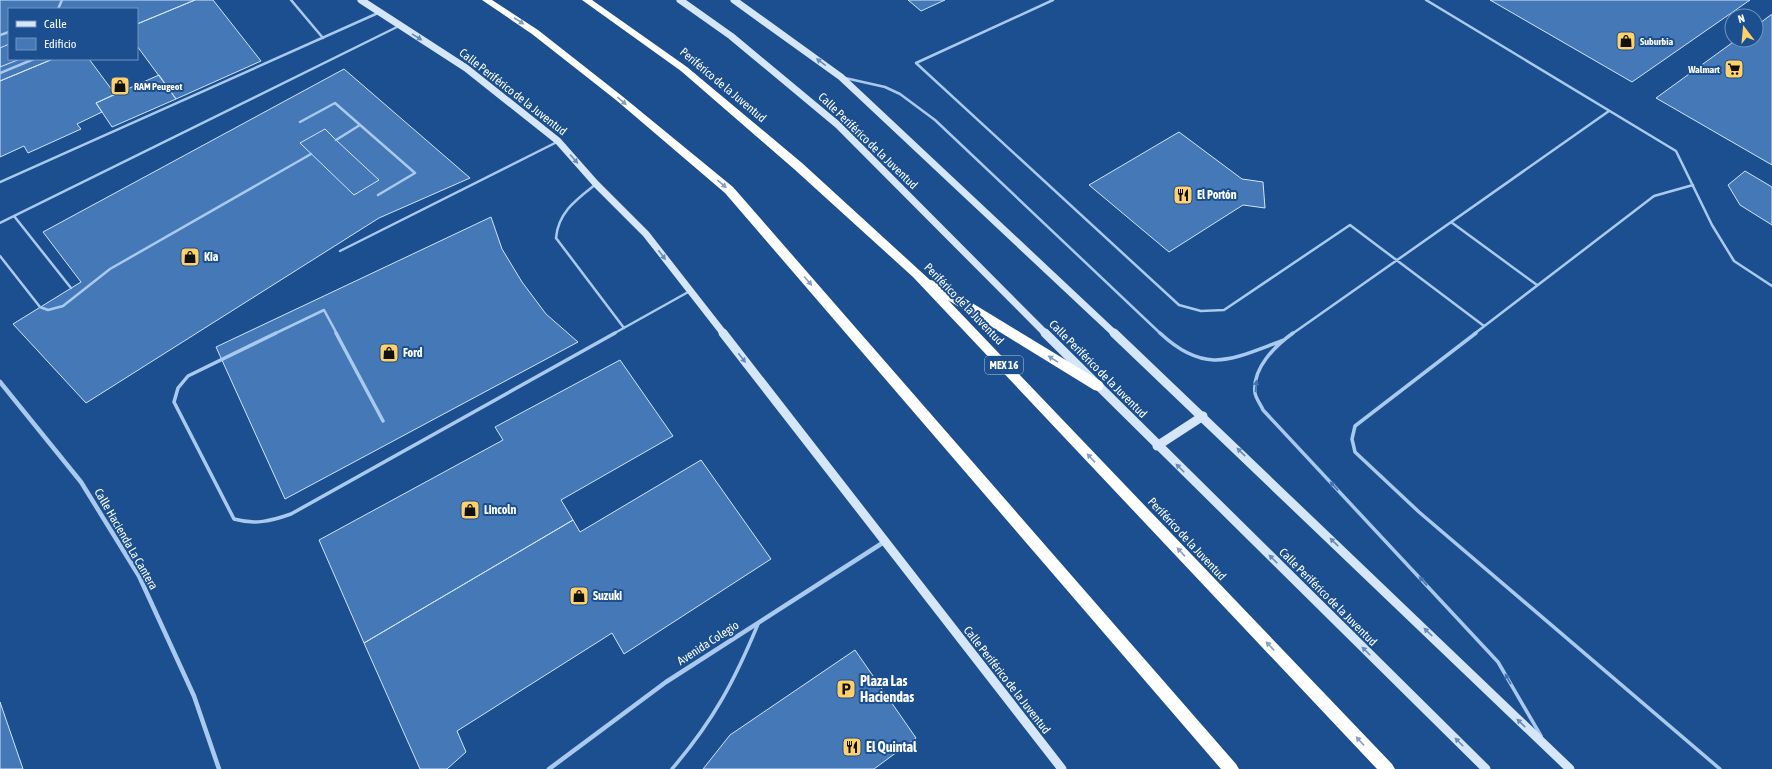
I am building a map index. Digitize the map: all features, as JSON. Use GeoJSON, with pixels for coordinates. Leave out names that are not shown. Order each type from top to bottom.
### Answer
{"type":"FeatureCollection","features":[{"type":"Feature","properties":{"kind":"highway"},"geometry":{"type":"LineString","coordinates":[[486,0],[535,32],[619,98],[729,190],[1231,769]]}},
{"type":"Feature","properties":{"kind":"highway","name":"Periférico de la Juventud"},"geometry":{"type":"LineString","coordinates":[[586,0],[684,69],[798,166],[917,274],[1387,769]]}},
{"type":"Feature","properties":{"kind":"highway"},"geometry":{"type":"LineString","coordinates":[[917,274],[1098,386]]}},
{"type":"Feature","properties":{"kind":"main road","name":"Calle Periférico de la Juventud"},"geometry":{"type":"LineString","coordinates":[[361,0],[466,68],[558,141],[596,184],[646,234],[1062,769]]}},
{"type":"Feature","properties":{"kind":"main road","name":"Calle Periférico de la Juventud"},"geometry":{"type":"LineString","coordinates":[[680,0],[731,36],[838,125],[1158,446],[1486,769]]}},
{"type":"Feature","properties":{"kind":"main road"},"geometry":{"type":"LineString","coordinates":[[734,0],[841,77],[1203,416],[1570,769]]}},
{"type":"Feature","properties":{"kind":"main road"},"geometry":{"type":"LineString","coordinates":[[1158,446],[1203,416]]}},
{"type":"Feature","properties":{"kind":"street","name":"Calle Hacienda La Cantera"},"geometry":{"type":"LineString","coordinates":[[0,382],[81,482],[139,576],[194,696],[219,769]]}},
{"type":"Feature","properties":{"kind":"street","name":"Avenida Colegio"},"geometry":{"type":"LineString","coordinates":[[549,769],[666,682],[884,542]]}},
{"type":"Feature","properties":{"kind":"lane"},"geometry":{"type":"LineString","coordinates":[[291,0],[323,38]]}},
{"type":"Feature","properties":{"kind":"lane"},"geometry":{"type":"LineString","coordinates":[[1053,0],[916,63],[1178,305],[1194,311],[1208,312],[1224,310],[1350,225],[1484,326]]}},
{"type":"Feature","properties":{"kind":"lane"},"geometry":{"type":"LineString","coordinates":[[1426,0],[1676,151],[1712,225],[1734,261],[1772,286]]}},
{"type":"Feature","properties":{"kind":"lane"},"geometry":{"type":"LineString","coordinates":[[0,182],[380,12]]}},
{"type":"Feature","properties":{"kind":"lane"},"geometry":{"type":"LineString","coordinates":[[0,223],[399,26]]}},
{"type":"Feature","properties":{"kind":"lane"},"geometry":{"type":"LineString","coordinates":[[0,73],[32,60]]}},
{"type":"Feature","properties":{"kind":"lane"},"geometry":{"type":"LineString","coordinates":[[841,77],[885,87],[900,94],[935,120],[1175,347],[1202,359],[1217,361],[1242,355],[1285,339]]}},
{"type":"Feature","properties":{"kind":"lane"},"geometry":{"type":"LineString","coordinates":[[300,122],[335,103],[415,173],[378,195]]}},
{"type":"Feature","properties":{"kind":"lane"},"geometry":{"type":"LineString","coordinates":[[1548,749],[1498,662],[1263,410],[1256,394],[1256,380],[1267,356],[1285,339],[1609,111]]}},
{"type":"Feature","properties":{"kind":"lane"},"geometry":{"type":"LineString","coordinates":[[336,140],[360,125]]}},
{"type":"Feature","properties":{"kind":"lane"},"geometry":{"type":"LineString","coordinates":[[340,251],[558,141]]}},
{"type":"Feature","properties":{"kind":"lane"},"geometry":{"type":"LineString","coordinates":[[0,256],[40,307],[48,310],[63,306],[110,269],[311,154]]}},
{"type":"Feature","properties":{"kind":"lane"},"geometry":{"type":"LineString","coordinates":[[596,184],[562,213],[556,227],[556,238],[624,328]]}},
{"type":"Feature","properties":{"kind":"lane"},"geometry":{"type":"LineString","coordinates":[[1693,185],[1654,196],[1355,426],[1352,432],[1351,440],[1355,452],[1420,512],[1720,769]]}},
{"type":"Feature","properties":{"kind":"lane"},"geometry":{"type":"LineString","coordinates":[[14,216],[71,288]]}},
{"type":"Feature","properties":{"kind":"lane"},"geometry":{"type":"LineString","coordinates":[[1451,222],[1537,285]]}},
{"type":"Feature","properties":{"kind":"lane"},"geometry":{"type":"LineString","coordinates":[[383,421],[324,310],[188,376],[178,388],[174,402],[234,519],[248,524],[270,522],[291,514],[690,291]]}},
{"type":"Feature","properties":{"kind":"lane"},"geometry":{"type":"LineString","coordinates":[[672,769],[703,731],[726,695],[759,622]]}},
{"type":"Feature","properties":{"kind":"building"},"geometry":{"type":"Polygon","coordinates":[[[0,0],[195,0],[138,24],[138,8],[8,8],[8,60],[51,60],[0,81],[0,0]]]}},
{"type":"Feature","properties":{"kind":"building"},"geometry":{"type":"Polygon","coordinates":[[[195,0],[213,0],[261,61],[176,99],[138,47],[138,24],[195,0]]]}},
{"type":"Feature","properties":{"kind":"building"},"geometry":{"type":"Polygon","coordinates":[[[908,0],[945,0],[921,11],[908,0]]]}},
{"type":"Feature","properties":{"kind":"building","name":"Suburbia"},"geometry":{"type":"Polygon","coordinates":[[[1490,0],[1750,0],[1738,8],[1724,8],[1724,18],[1632,82],[1490,0]]]}},
{"type":"Feature","properties":{"kind":"building","name":"Walmart"},"geometry":{"type":"Polygon","coordinates":[[[1772,14],[1772,165],[1656,98],[1725,48],[1764,48],[1764,20],[1772,14]]]}},
{"type":"Feature","properties":{"kind":"building"},"geometry":{"type":"Polygon","coordinates":[[[8,44],[8,60],[18,60],[0,67],[0,48],[8,44]]]}},
{"type":"Feature","properties":{"kind":"building"},"geometry":{"type":"Polygon","coordinates":[[[51,60],[90,60],[115,94],[96,103],[102,112],[77,124],[81,129],[28,153],[24,146],[0,157],[0,81],[51,60]]]}},
{"type":"Feature","properties":{"kind":"building","name":"Kia"},"geometry":{"type":"Polygon","coordinates":[[[344,69],[470,178],[379,218],[86,403],[13,324],[81,282],[43,232],[344,69]]]}},
{"type":"Feature","properties":{"kind":"building"},"geometry":{"type":"Polygon","coordinates":[[[159,75],[176,99],[112,127],[96,103],[159,75]]]}},
{"type":"Feature","properties":{"kind":"building"},"geometry":{"type":"Polygon","coordinates":[[[325,129],[379,180],[354,195],[300,143],[325,129]]]}},
{"type":"Feature","properties":{"kind":"building","name":"El Portón"},"geometry":{"type":"Polygon","coordinates":[[[1179,132],[1242,179],[1263,182],[1265,208],[1243,205],[1169,252],[1089,185],[1179,132]]]}},
{"type":"Feature","properties":{"kind":"building"},"geometry":{"type":"Polygon","coordinates":[[[1745,171],[1772,187],[1772,225],[1740,205],[1728,185],[1745,171]]]}},
{"type":"Feature","properties":{"kind":"building","name":"Ford"},"geometry":{"type":"Polygon","coordinates":[[[491,217],[502,249],[522,282],[546,314],[578,342],[285,499],[216,347],[491,217]]]}},
{"type":"Feature","properties":{"kind":"building","name":"Lincoln"},"geometry":{"type":"Polygon","coordinates":[[[620,360],[673,436],[561,500],[573,520],[364,643],[319,540],[503,440],[495,427],[620,360]]]}},
{"type":"Feature","properties":{"kind":"building","name":"Suzuki"},"geometry":{"type":"Polygon","coordinates":[[[701,460],[771,559],[624,654],[612,633],[457,731],[466,752],[447,769],[420,769],[364,643],[573,520],[580,532],[701,460]]]}},
{"type":"Feature","properties":{"kind":"building"},"geometry":{"type":"Polygon","coordinates":[[[855,650],[916,738],[874,769],[703,769],[730,735],[855,650]]]}},
{"type":"Feature","properties":{"kind":"building"},"geometry":{"type":"Polygon","coordinates":[[[0,702],[23,769],[0,769],[0,702]]]}},
{"type":"Feature","properties":{"kind":"place","name":"Suburbia"},"geometry":{"type":"Point","coordinates":[1626,41]}},
{"type":"Feature","properties":{"kind":"place","name":"Walmart"},"geometry":{"type":"Point","coordinates":[1734,69]}},
{"type":"Feature","properties":{"kind":"place","name":"RAM Peugeot"},"geometry":{"type":"Point","coordinates":[120,86]}},
{"type":"Feature","properties":{"kind":"place","name":"El Portón"},"geometry":{"type":"Point","coordinates":[1183,195]}},
{"type":"Feature","properties":{"kind":"place","name":"Kia"},"geometry":{"type":"Point","coordinates":[190,257]}},
{"type":"Feature","properties":{"kind":"place","name":"Ford"},"geometry":{"type":"Point","coordinates":[389,353]}},
{"type":"Feature","properties":{"kind":"place","name":"Lincoln"},"geometry":{"type":"Point","coordinates":[470,510]}},
{"type":"Feature","properties":{"kind":"place","name":"Suzuki"},"geometry":{"type":"Point","coordinates":[579,596]}},
{"type":"Feature","properties":{"kind":"place","name":"Plaza Las Haciendas"},"geometry":{"type":"Point","coordinates":[846,689]}},
{"type":"Feature","properties":{"kind":"place","name":"El Quintal"},"geometry":{"type":"Point","coordinates":[852,747]}}]}
